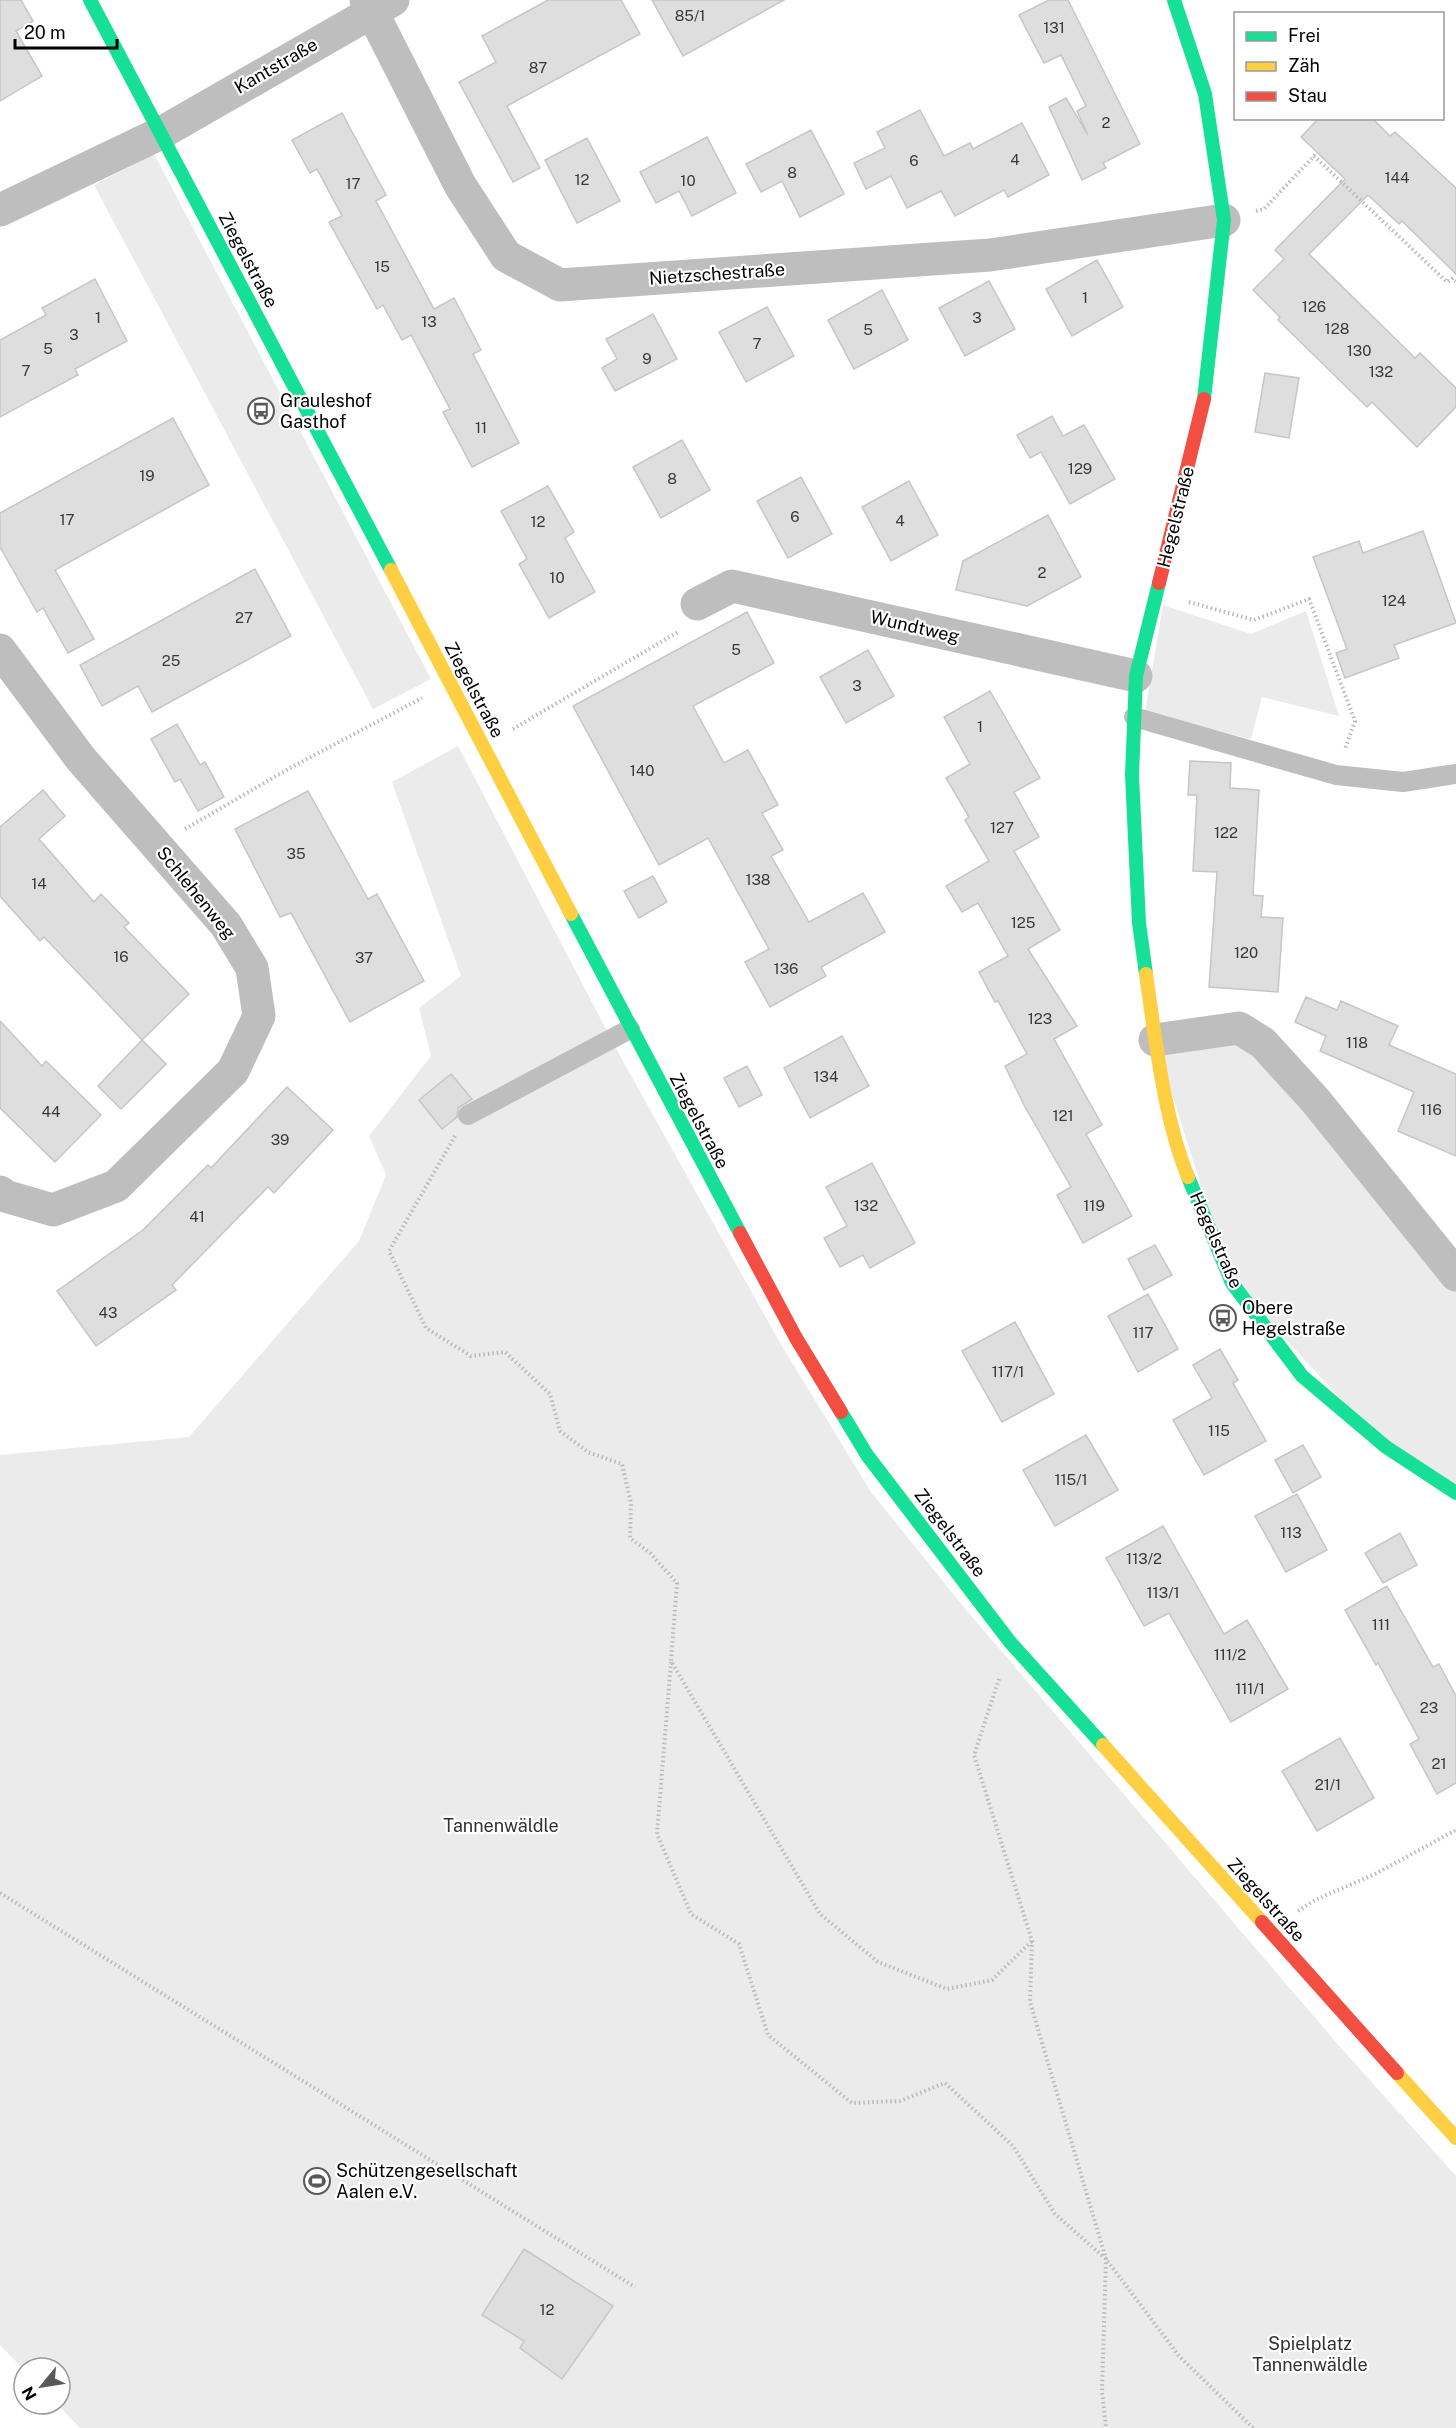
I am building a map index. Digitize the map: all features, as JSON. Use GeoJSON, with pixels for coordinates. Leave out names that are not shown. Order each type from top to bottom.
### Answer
{"type":"FeatureCollection","features":[{"type":"Feature","properties":{"kind":"main road","name":"Ziegelstraße"},"geometry":{"type":"LineString","coordinates":[[90,0],[630,1029],[796,1338],[867,1455],[1010,1642],[1456,2138]]}},
{"type":"Feature","properties":{"kind":"main road","name":"Hegelstraße"},"geometry":{"type":"LineString","coordinates":[[1174,0],[1205,94],[1224,219],[1203,408],[1136,676],[1132,775],[1139,923],[1155,1040],[1180,1157],[1232,1283],[1302,1376],[1386,1447],[1456,1492]]}},
{"type":"Feature","properties":{"kind":"street","name":"Kantstraße"},"geometry":{"type":"LineString","coordinates":[[0,210],[160,133],[377,3]]}},
{"type":"Feature","properties":{"kind":"street","name":"Nietzschestraße"},"geometry":{"type":"LineString","coordinates":[[377,3],[460,185],[506,256],[560,285],[990,255],[1224,219]]}},
{"type":"Feature","properties":{"kind":"street","name":"Wundtweg"},"geometry":{"type":"LineString","coordinates":[[698,604],[732,586],[1136,676]]}},
{"type":"Feature","properties":{"kind":"street","name":"Schlehenweg"},"geometry":{"type":"LineString","coordinates":[[0,650],[81,759],[226,925],[252,968],[259,1016],[233,1071],[116,1186],[53,1210],[5,1196],[0,1192]]}},
{"type":"Feature","properties":{"kind":"street"},"geometry":{"type":"LineString","coordinates":[[1155,1040],[1239,1028],[1263,1043],[1315,1100],[1456,1275]]}},
{"type":"Feature","properties":{"kind":"lane"},"geometry":{"type":"LineString","coordinates":[[1134,717],[1336,775],[1403,782],[1456,774]]}},
{"type":"Feature","properties":{"kind":"lane"},"geometry":{"type":"LineString","coordinates":[[468,1115],[630,1029]]}},
{"type":"Feature","properties":{"kind":"path"},"geometry":{"type":"LineString","coordinates":[[1224,219],[1264,209],[1314,156],[1447,282],[1453,278],[1456,281]]}},
{"type":"Feature","properties":{"kind":"path"},"geometry":{"type":"LineString","coordinates":[[1156,593],[1254,620],[1309,599],[1355,721],[1336,775]]}},
{"type":"Feature","properties":{"kind":"path"},"geometry":{"type":"LineString","coordinates":[[513,729],[681,630],[698,604]]}},
{"type":"Feature","properties":{"kind":"path"},"geometry":{"type":"LineString","coordinates":[[157,845],[290,768],[450,684]]}},
{"type":"Feature","properties":{"kind":"path"},"geometry":{"type":"LineString","coordinates":[[468,1115],[389,1251],[426,1328],[471,1356],[505,1352],[550,1394],[560,1431],[588,1452],[622,1464],[631,1503],[630,1538],[650,1553],[677,1583],[657,1834],[691,1914],[739,1944],[768,2035],[852,2103],[900,2101],[945,2083],[1013,2146],[1055,2214],[1106,2259],[1179,2356],[1253,2428]]}},
{"type":"Feature","properties":{"kind":"path"},"geometry":{"type":"LineString","coordinates":[[1010,1642],[974,1755],[1032,1941],[1030,2002],[1106,2259],[1102,2391],[1106,2428]]}},
{"type":"Feature","properties":{"kind":"path"},"geometry":{"type":"LineString","coordinates":[[672,1661],[820,1914],[878,1962],[947,1989],[992,1980],[1032,1941]]}},
{"type":"Feature","properties":{"kind":"path"},"geometry":{"type":"LineString","coordinates":[[1290,1916],[1315,1900],[1375,1874],[1456,1830]]}},
{"type":"Feature","properties":{"kind":"path"},"geometry":{"type":"LineString","coordinates":[[0,1893],[635,2287]]}},
{"type":"Feature","properties":{"kind":"green space"},"geometry":{"type":"Polygon","coordinates":[[[154,154],[431,679],[373,709],[94,185],[154,154]]]}},
{"type":"Feature","properties":{"kind":"green space"},"geometry":{"type":"Polygon","coordinates":[[[1163,605],[1251,634],[1306,611],[1339,716],[1262,697],[1251,739],[1145,712],[1163,605]]]}},
{"type":"Feature","properties":{"kind":"green space","name":"Tannenwäldle"},"geometry":{"type":"Polygon","coordinates":[[[458,746],[619,1054],[780,1343],[871,1492],[967,1611],[1341,2048],[1456,2176],[1456,2428],[80,2428],[68,2416],[72,2416],[72,2356],[12,2358],[0,2345],[0,1455],[189,1437],[359,1241],[386,1175],[369,1136],[431,1056],[419,1008],[461,976],[392,782],[458,746]]]}},
{"type":"Feature","properties":{"kind":"green space"},"geometry":{"type":"Polygon","coordinates":[[[1239,1028],[1456,1275],[1456,1493],[1386,1447],[1231,1281],[1155,1040],[1239,1028]]]}},
{"type":"Feature","properties":{"kind":"building"},"geometry":{"type":"Polygon","coordinates":[[[0,0],[21,0],[33,21],[16,31],[42,76],[0,101],[0,0]]]}},
{"type":"Feature","properties":{"kind":"building"},"geometry":{"type":"Polygon","coordinates":[[[548,0],[621,0],[640,34],[507,106],[540,168],[513,182],[459,82],[496,62],[482,36],[548,0]]]}},
{"type":"Feature","properties":{"kind":"building"},"geometry":{"type":"Polygon","coordinates":[[[652,0],[784,0],[683,56],[652,0]]]}},
{"type":"Feature","properties":{"kind":"building"},"geometry":{"type":"Polygon","coordinates":[[[1049,0],[1068,0],[1140,144],[1103,163],[1106,168],[1082,180],[1049,107],[1066,98],[1088,135],[1077,111],[1086,106],[1061,55],[1044,63],[1019,15],[1049,0]]]}},
{"type":"Feature","properties":{"kind":"building"},"geometry":{"type":"Polygon","coordinates":[[[920,110],[944,156],[970,143],[973,149],[1022,123],[1049,175],[1008,197],[1004,190],[955,216],[941,191],[907,208],[891,176],[866,189],[854,163],[885,148],[877,132],[920,110]]]}},
{"type":"Feature","properties":{"kind":"building"},"geometry":{"type":"Polygon","coordinates":[[[342,113],[386,195],[376,201],[434,309],[454,298],[481,350],[473,354],[519,443],[472,467],[443,412],[450,409],[411,335],[402,340],[383,305],[377,309],[329,222],[342,216],[317,169],[310,173],[292,140],[342,113]]]}},
{"type":"Feature","properties":{"kind":"building"},"geometry":{"type":"Polygon","coordinates":[[[1317,120],[1374,120],[1390,136],[1395,132],[1456,188],[1456,274],[1402,221],[1399,224],[1368,195],[1309,254],[1415,358],[1420,353],[1456,388],[1456,407],[1417,447],[1372,402],[1367,407],[1278,320],[1280,317],[1253,290],[1284,259],[1275,250],[1345,179],[1301,137],[1317,120]]]}},
{"type":"Feature","properties":{"kind":"building"},"geometry":{"type":"Polygon","coordinates":[[[811,130],[844,194],[800,217],[782,181],[761,192],[746,164],[811,130]]]}},
{"type":"Feature","properties":{"kind":"building"},"geometry":{"type":"Polygon","coordinates":[[[707,137],[736,193],[692,216],[679,191],[656,203],[640,172],[707,137]]]}},
{"type":"Feature","properties":{"kind":"building"},"geometry":{"type":"Polygon","coordinates":[[[587,138],[620,201],[577,223],[545,160],[587,138]]]}},
{"type":"Feature","properties":{"kind":"building"},"geometry":{"type":"Polygon","coordinates":[[[1097,260],[1123,307],[1072,336],[1046,289],[1097,260]]]}},
{"type":"Feature","properties":{"kind":"building"},"geometry":{"type":"Polygon","coordinates":[[[95,279],[127,341],[75,369],[78,375],[0,417],[0,340],[46,315],[42,308],[95,279]]]}},
{"type":"Feature","properties":{"kind":"building"},"geometry":{"type":"Polygon","coordinates":[[[989,281],[1015,329],[965,356],[939,308],[989,281]]]}},
{"type":"Feature","properties":{"kind":"building"},"geometry":{"type":"Polygon","coordinates":[[[882,290],[908,340],[854,369],[828,320],[882,290]]]}},
{"type":"Feature","properties":{"kind":"building"},"geometry":{"type":"Polygon","coordinates":[[[767,307],[794,356],[746,382],[719,332],[767,307]]]}},
{"type":"Feature","properties":{"kind":"building"},"geometry":{"type":"Polygon","coordinates":[[[653,314],[677,359],[615,391],[602,368],[617,359],[606,339],[653,314]]]}},
{"type":"Feature","properties":{"kind":"building"},"geometry":{"type":"Polygon","coordinates":[[[1265,373],[1299,378],[1289,438],[1255,432],[1265,373]]]}},
{"type":"Feature","properties":{"kind":"building"},"geometry":{"type":"Polygon","coordinates":[[[1052,416],[1063,436],[1084,425],[1115,479],[1070,504],[1041,452],[1030,458],[1017,435],[1052,416]]]}},
{"type":"Feature","properties":{"kind":"building"},"geometry":{"type":"Polygon","coordinates":[[[173,418],[209,485],[55,570],[94,639],[68,653],[43,608],[37,612],[0,547],[0,513],[173,418]]]}},
{"type":"Feature","properties":{"kind":"building"},"geometry":{"type":"Polygon","coordinates":[[[682,440],[710,490],[661,518],[633,467],[682,440]]]}},
{"type":"Feature","properties":{"kind":"building"},"geometry":{"type":"Polygon","coordinates":[[[801,477],[832,534],[788,558],[757,501],[801,477]]]}},
{"type":"Feature","properties":{"kind":"building"},"geometry":{"type":"Polygon","coordinates":[[[909,481],[938,535],[891,561],[862,507],[909,481]]]}},
{"type":"Feature","properties":{"kind":"building"},"geometry":{"type":"Polygon","coordinates":[[[548,486],[574,532],[565,538],[595,592],[549,618],[519,564],[527,559],[501,511],[548,486]]]}},
{"type":"Feature","properties":{"kind":"building"},"geometry":{"type":"Polygon","coordinates":[[[1048,515],[1081,577],[1027,606],[956,590],[963,561],[1048,515]]]}},
{"type":"Feature","properties":{"kind":"building"},"geometry":{"type":"Polygon","coordinates":[[[1423,531],[1456,623],[1394,645],[1399,658],[1345,678],[1336,653],[1347,649],[1313,557],[1359,541],[1363,553],[1423,531]]]}},
{"type":"Feature","properties":{"kind":"building"},"geometry":{"type":"Polygon","coordinates":[[[255,569],[291,636],[152,712],[138,686],[102,706],[80,665],[255,569]]]}},
{"type":"Feature","properties":{"kind":"building"},"geometry":{"type":"Polygon","coordinates":[[[747,612],[774,663],[693,706],[724,763],[748,750],[778,805],[762,813],[783,850],[771,856],[809,922],[863,893],[885,932],[821,967],[826,976],[770,1007],[745,962],[769,949],[708,838],[659,865],[573,706],[747,612]]]}},
{"type":"Feature","properties":{"kind":"building"},"geometry":{"type":"Polygon","coordinates":[[[868,650],[894,696],[846,723],[820,677],[868,650]]]}},
{"type":"Feature","properties":{"kind":"building"},"geometry":{"type":"Polygon","coordinates":[[[990,691],[1040,778],[1014,792],[1039,837],[1014,851],[1060,930],[1028,949],[1077,1026],[1054,1039],[1102,1125],[1086,1134],[1132,1216],[1083,1243],[1057,1195],[1071,1187],[1025,1107],[1005,1066],[1027,1054],[979,972],[1008,956],[978,903],[962,912],[946,886],[989,861],[965,820],[969,817],[946,778],[970,764],[944,717],[990,691]]]}},
{"type":"Feature","properties":{"kind":"building"},"geometry":{"type":"Polygon","coordinates":[[[177,724],[200,765],[205,762],[224,797],[198,811],[180,779],[175,782],[151,739],[177,724]]]}},
{"type":"Feature","properties":{"kind":"building"},"geometry":{"type":"Polygon","coordinates":[[[1190,761],[1231,763],[1230,788],[1259,790],[1253,895],[1263,896],[1261,917],[1283,918],[1278,992],[1209,987],[1217,872],[1193,871],[1197,795],[1188,795],[1190,761]]]}},
{"type":"Feature","properties":{"kind":"building"},"geometry":{"type":"Polygon","coordinates":[[[43,790],[65,816],[39,839],[94,902],[101,894],[129,923],[124,927],[189,994],[142,1040],[44,937],[40,941],[0,896],[0,827],[43,790]]]}},
{"type":"Feature","properties":{"kind":"building"},"geometry":{"type":"Polygon","coordinates":[[[308,791],[368,899],[377,894],[424,981],[350,1022],[291,913],[280,917],[235,829],[308,791]]]}},
{"type":"Feature","properties":{"kind":"building"},"geometry":{"type":"Polygon","coordinates":[[[653,876],[667,902],[639,918],[624,891],[653,876]]]}},
{"type":"Feature","properties":{"kind":"building"},"geometry":{"type":"Polygon","coordinates":[[[1306,997],[1337,1010],[1341,1001],[1398,1026],[1389,1045],[1456,1074],[1456,1156],[1398,1131],[1414,1092],[1320,1051],[1326,1036],[1295,1022],[1306,997]]]}},
{"type":"Feature","properties":{"kind":"building"},"geometry":{"type":"Polygon","coordinates":[[[0,1021],[42,1066],[46,1061],[101,1115],[55,1162],[0,1108],[0,1021]]]}},
{"type":"Feature","properties":{"kind":"building"},"geometry":{"type":"Polygon","coordinates":[[[842,1036],[869,1086],[810,1118],[784,1068],[842,1036]]]}},
{"type":"Feature","properties":{"kind":"building"},"geometry":{"type":"Polygon","coordinates":[[[142,1040],[166,1064],[121,1109],[98,1086],[142,1040]]]}},
{"type":"Feature","properties":{"kind":"building"},"geometry":{"type":"Polygon","coordinates":[[[747,1066],[762,1095],[739,1107],[724,1078],[747,1066]]]}},
{"type":"Feature","properties":{"kind":"building"},"geometry":{"type":"Polygon","coordinates":[[[451,1074],[472,1099],[458,1108],[457,1117],[442,1129],[419,1100],[451,1074]]]}},
{"type":"Feature","properties":{"kind":"building"},"geometry":{"type":"Polygon","coordinates":[[[287,1087],[333,1130],[274,1193],[268,1187],[172,1285],[176,1290],[96,1346],[57,1291],[143,1230],[208,1165],[211,1168],[287,1087]]]}},
{"type":"Feature","properties":{"kind":"building"},"geometry":{"type":"Polygon","coordinates":[[[872,1163],[915,1243],[870,1268],[863,1255],[840,1267],[824,1238],[847,1226],[826,1187],[872,1163]]]}},
{"type":"Feature","properties":{"kind":"building"},"geometry":{"type":"Polygon","coordinates":[[[1155,1245],[1172,1275],[1144,1290],[1128,1259],[1155,1245]]]}},
{"type":"Feature","properties":{"kind":"building"},"geometry":{"type":"Polygon","coordinates":[[[1148,1294],[1178,1349],[1138,1372],[1108,1316],[1148,1294]]]}},
{"type":"Feature","properties":{"kind":"building"},"geometry":{"type":"Polygon","coordinates":[[[1015,1322],[1054,1394],[1002,1422],[962,1351],[1015,1322]]]}},
{"type":"Feature","properties":{"kind":"building"},"geometry":{"type":"Polygon","coordinates":[[[1220,1349],[1238,1380],[1233,1383],[1266,1441],[1204,1475],[1173,1420],[1212,1398],[1193,1365],[1220,1349]]]}},
{"type":"Feature","properties":{"kind":"building"},"geometry":{"type":"Polygon","coordinates":[[[1086,1435],[1118,1490],[1055,1526],[1023,1470],[1086,1435]]]}},
{"type":"Feature","properties":{"kind":"building"},"geometry":{"type":"Polygon","coordinates":[[[1303,1445],[1321,1477],[1293,1493],[1275,1460],[1303,1445]]]}},
{"type":"Feature","properties":{"kind":"building"},"geometry":{"type":"Polygon","coordinates":[[[1297,1494],[1327,1550],[1286,1572],[1255,1516],[1297,1494]]]}},
{"type":"Feature","properties":{"kind":"building"},"geometry":{"type":"Polygon","coordinates":[[[1163,1526],[1224,1634],[1247,1620],[1288,1689],[1231,1722],[1169,1613],[1144,1626],[1106,1558],[1163,1526]]]}},
{"type":"Feature","properties":{"kind":"building"},"geometry":{"type":"Polygon","coordinates":[[[1400,1533],[1417,1565],[1383,1583],[1365,1553],[1400,1533]]]}},
{"type":"Feature","properties":{"kind":"building"},"geometry":{"type":"Polygon","coordinates":[[[1387,1586],[1433,1667],[1439,1664],[1456,1696],[1456,1783],[1437,1794],[1410,1744],[1419,1739],[1378,1663],[1376,1665],[1345,1610],[1387,1586]]]}},
{"type":"Feature","properties":{"kind":"building"},"geometry":{"type":"Polygon","coordinates":[[[1340,1738],[1374,1798],[1317,1831],[1282,1771],[1340,1738]]]}},
{"type":"Feature","properties":{"kind":"building","name":"Schützengesellschaft Aalen e.V."},"geometry":{"type":"Polygon","coordinates":[[[524,2249],[613,2306],[562,2379],[520,2348],[524,2341],[482,2315],[524,2249]]]}},
{"type":"Feature","properties":{"kind":"traffic: fast"},"geometry":{"type":"LineString","coordinates":[[90,0],[391,570]]}},
{"type":"Feature","properties":{"kind":"traffic: fast"},"geometry":{"type":"LineString","coordinates":[[1174,0],[1205,94],[1224,220],[1204,399]]}},
{"type":"Feature","properties":{"kind":"traffic: fast"},"geometry":{"type":"LineString","coordinates":[[1146,974],[1139,923],[1132,775],[1136,676],[1159,583]]}},
{"type":"Feature","properties":{"kind":"traffic: fast"},"geometry":{"type":"LineString","coordinates":[[571,914],[740,1233]]}},
{"type":"Feature","properties":{"kind":"traffic: fast"},"geometry":{"type":"LineString","coordinates":[[1188,1177],[1232,1283],[1302,1376],[1386,1447],[1456,1493]]}},
{"type":"Feature","properties":{"kind":"traffic: fast"},"geometry":{"type":"LineString","coordinates":[[841,1412],[867,1455],[1010,1642],[1103,1745]]}},
{"type":"Feature","properties":{"kind":"traffic: slow"},"geometry":{"type":"LineString","coordinates":[[391,570],[571,914]]}},
{"type":"Feature","properties":{"kind":"traffic: slow"},"geometry":{"type":"LineString","coordinates":[[1146,974],[1167,1104],[1188,1177]]}},
{"type":"Feature","properties":{"kind":"traffic: slow"},"geometry":{"type":"LineString","coordinates":[[1103,1745],[1262,1922]]}},
{"type":"Feature","properties":{"kind":"traffic: slow"},"geometry":{"type":"LineString","coordinates":[[1397,2073],[1456,2138]]}},
{"type":"Feature","properties":{"kind":"traffic: jam"},"geometry":{"type":"LineString","coordinates":[[1159,583],[1204,399]]}},
{"type":"Feature","properties":{"kind":"traffic: jam"},"geometry":{"type":"LineString","coordinates":[[740,1233],[796,1338],[841,1412]]}},
{"type":"Feature","properties":{"kind":"traffic: jam"},"geometry":{"type":"LineString","coordinates":[[1262,1922],[1397,2073]]}},
{"type":"Feature","properties":{"kind":"place","name":"Grauleshof Gasthof"},"geometry":{"type":"Point","coordinates":[261,411]}},
{"type":"Feature","properties":{"kind":"place","name":"Obere Hegelstraße"},"geometry":{"type":"Point","coordinates":[1223,1318]}},
{"type":"Feature","properties":{"kind":"place","name":"Schützengesellschaft Aalen e.V."},"geometry":{"type":"Point","coordinates":[317,2181]}},
{"type":"Feature","properties":{"kind":"park label","name":"Spielplatz Tannenwäldle"},"geometry":{"type":"Point","coordinates":[1310,2354]}}]}
